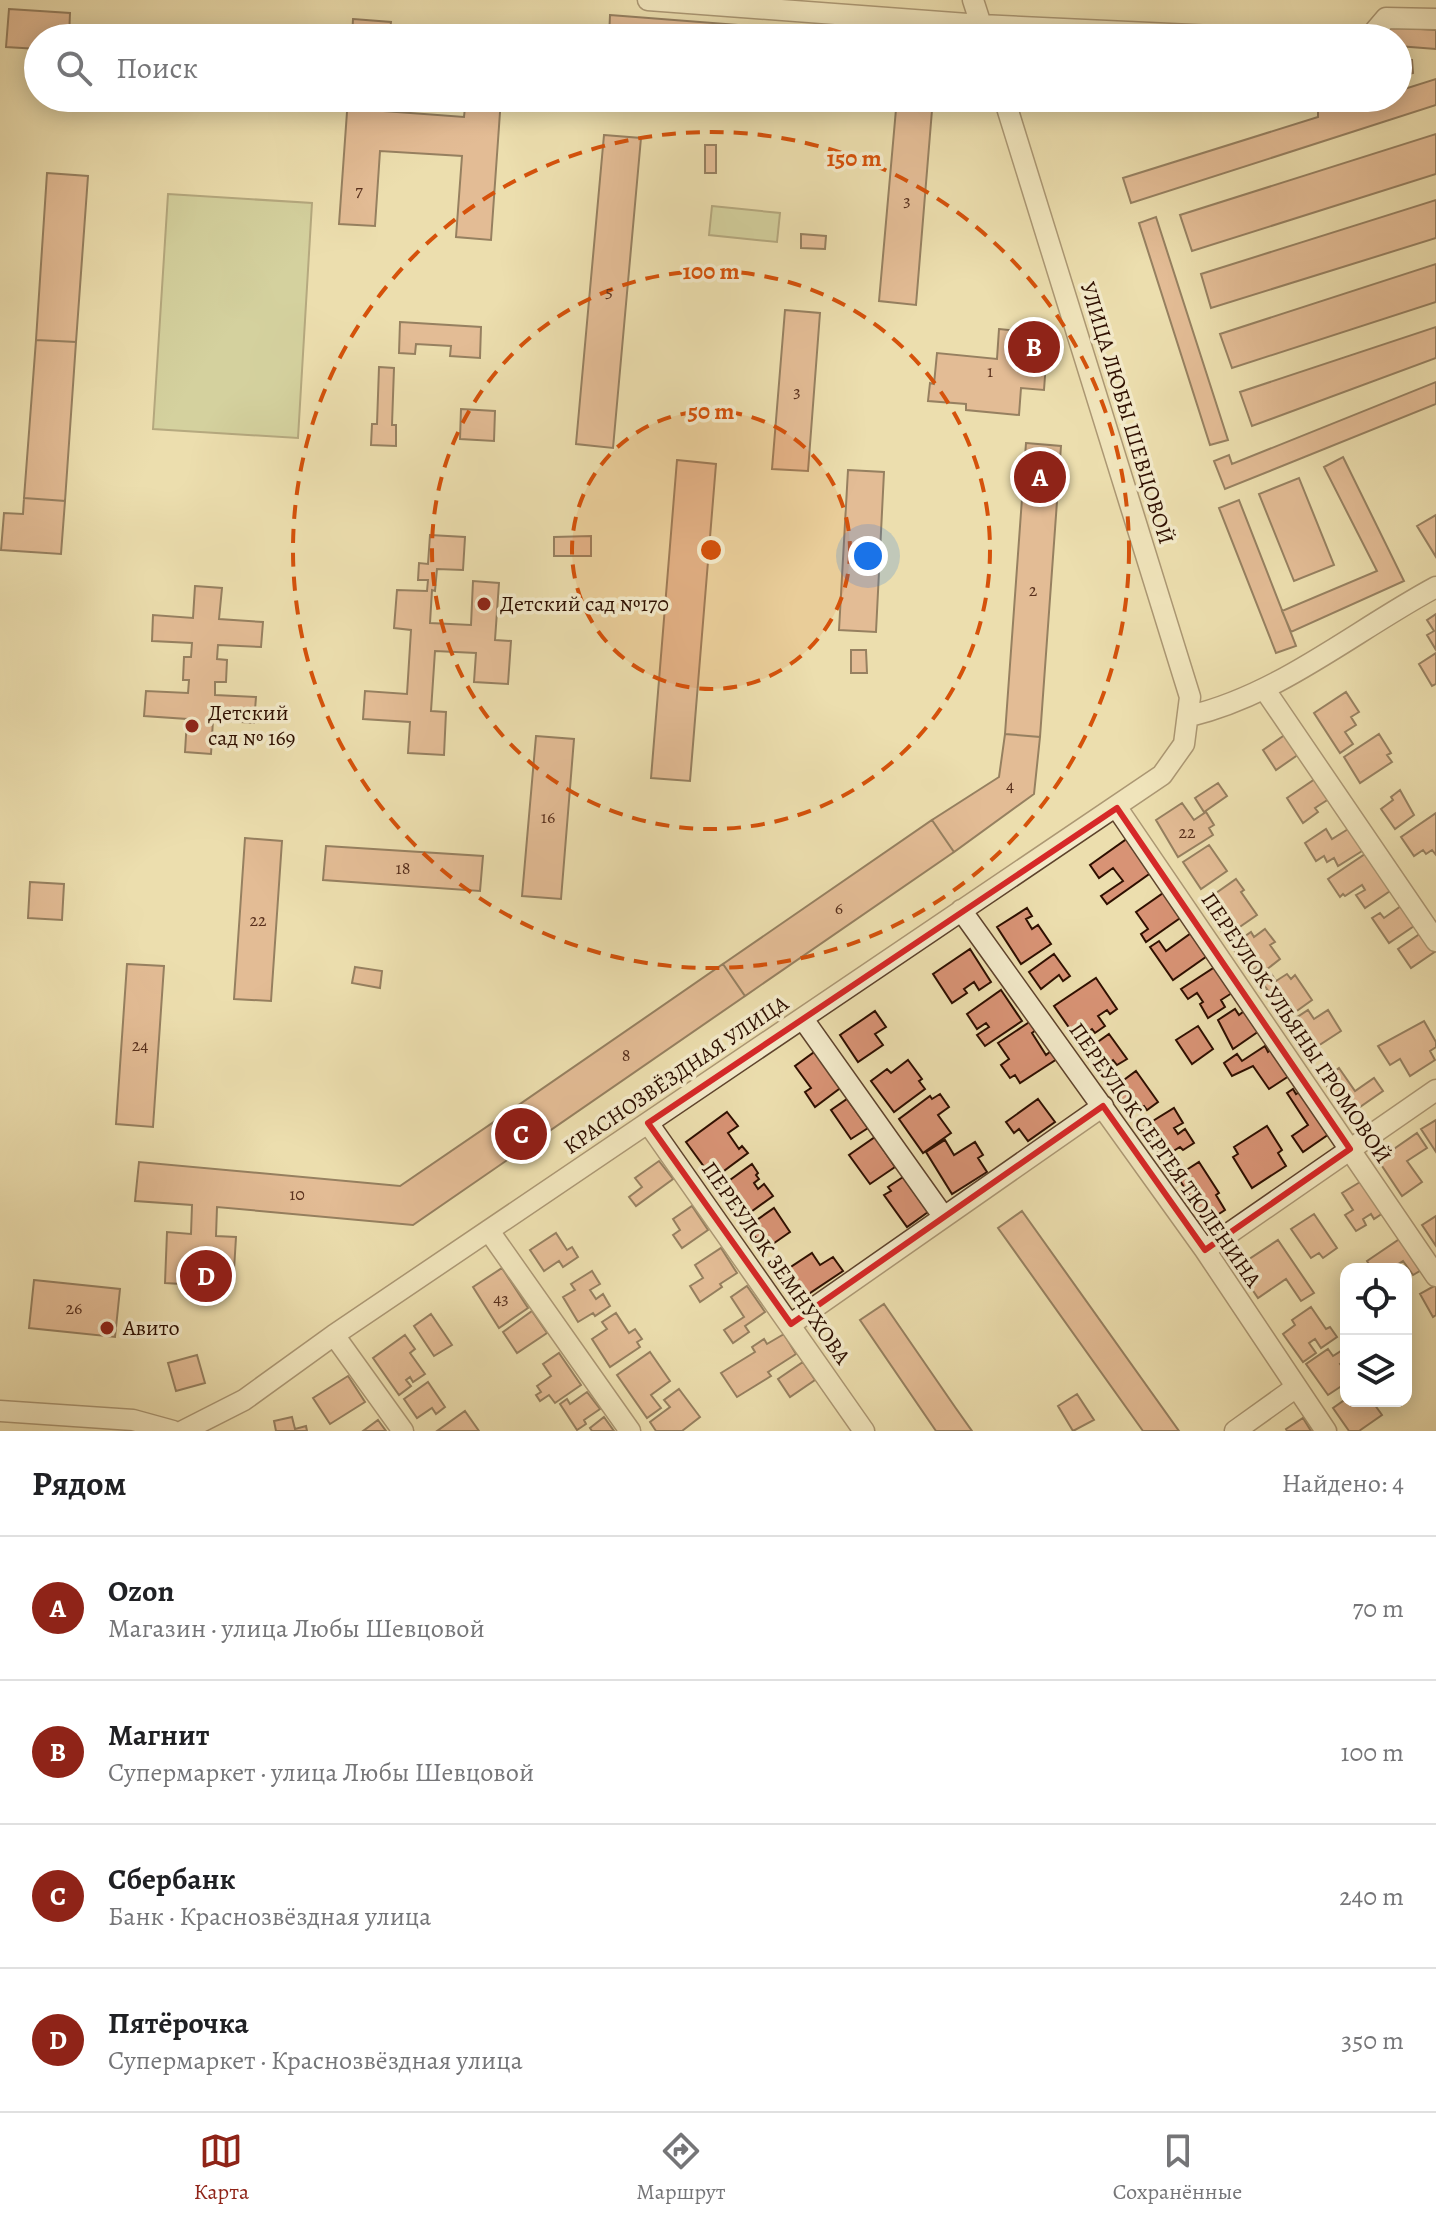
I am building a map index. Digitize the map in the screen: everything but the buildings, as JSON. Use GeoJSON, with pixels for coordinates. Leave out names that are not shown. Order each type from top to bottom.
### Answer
{"type":"FeatureCollection","features":[{"type":"Feature","properties":{"kind":"street"},"geometry":{"type":"LineString","coordinates":[[648,0],[907,24]]}},
{"type":"Feature","properties":{"kind":"street"},"geometry":{"type":"LineString","coordinates":[[973,0],[981,24]]}},
{"type":"Feature","properties":{"kind":"street"},"geometry":{"type":"LineString","coordinates":[[1381,24],[1386,18],[1436,19]]}},
{"type":"Feature","properties":{"kind":"street","name":"УЛИЦА ЛЮБЫ ШЕВЦОВОЙ"},"geometry":{"type":"LineString","coordinates":[[1008,112],[1190,697],[1190,716],[1184,744]]}},
{"type":"Feature","properties":{"kind":"street"},"geometry":{"type":"LineString","coordinates":[[1190,716],[1220,709],[1265,690],[1433,594]]}},
{"type":"Feature","properties":{"kind":"street"},"geometry":{"type":"LineString","coordinates":[[1265,690],[1436,941]]}},
{"type":"Feature","properties":{"kind":"street","name":"КРАСНОЗВЁЗДНАЯ УЛИЦА"},"geometry":{"type":"LineString","coordinates":[[183,1431],[244,1400],[334,1335],[961,910],[1117,808],[1162,775],[1184,744]]}},
{"type":"Feature","properties":{"kind":"street","name":"ПЕРЕУЛОК УЛЬЯНЫ ГРОМОВОЙ"},"geometry":{"type":"LineString","coordinates":[[1117,808],[1436,1276]]}},
{"type":"Feature","properties":{"kind":"street","name":"ПЕРЕУЛОК СЕРГЕЯ ТЮЛЕНИНА"},"geometry":{"type":"LineString","coordinates":[[961,910],[1205,1250],[1326,1431]]}},
{"type":"Feature","properties":{"kind":"street"},"geometry":{"type":"LineString","coordinates":[[803,1019],[943,1216]]}},
{"type":"Feature","properties":{"kind":"street"},"geometry":{"type":"LineString","coordinates":[[1205,1250],[1436,1090]]}},
{"type":"Feature","properties":{"kind":"street"},"geometry":{"type":"LineString","coordinates":[[791,1324],[1103,1106]]}},
{"type":"Feature","properties":{"kind":"street","name":"ПЕРЕУЛОК ЗЕМНУХОВА"},"geometry":{"type":"LineString","coordinates":[[648,1123],[864,1431]]}},
{"type":"Feature","properties":{"kind":"street"},"geometry":{"type":"LineString","coordinates":[[489,1231],[630,1431]]}},
{"type":"Feature","properties":{"kind":"street"},"geometry":{"type":"LineString","coordinates":[[334,1335],[403,1431]]}},
{"type":"Feature","properties":{"kind":"street"},"geometry":{"type":"LineString","coordinates":[[1235,1431],[1295,1388]]}},
{"type":"Feature","properties":{"kind":"street"},"geometry":{"type":"LineString","coordinates":[[0,1411],[133,1420],[173,1431]]}},
{"type":"Feature","properties":{"kind":"highlighted area"},"geometry":{"type":"Polygon","coordinates":[[[1117,808],[1350,1149],[1205,1250],[1103,1106],[791,1324],[648,1123],[1117,808]]]}},
{"type":"Feature","properties":{"kind":"green space"},"geometry":{"type":"Polygon","coordinates":[[[168,194],[312,203],[298,438],[153,429],[168,194]]]}},
{"type":"Feature","properties":{"kind":"green space"},"geometry":{"type":"Polygon","coordinates":[[[712,206],[780,213],[777,242],[709,235],[712,206]]]}},
{"type":"Feature","properties":{"kind":"place","name":"Магнит"},"geometry":{"type":"Point","coordinates":[1034,347]}},
{"type":"Feature","properties":{"kind":"place","name":"Ozon"},"geometry":{"type":"Point","coordinates":[1040,477]}},
{"type":"Feature","properties":{"kind":"place","name":"Детский сад №170"},"geometry":{"type":"Point","coordinates":[484,604]}},
{"type":"Feature","properties":{"kind":"place","name":"Детский сад № 169"},"geometry":{"type":"Point","coordinates":[192,726]}},
{"type":"Feature","properties":{"kind":"place","name":"Сбербанк"},"geometry":{"type":"Point","coordinates":[521,1134]}},
{"type":"Feature","properties":{"kind":"place","name":"Пятёрочка"},"geometry":{"type":"Point","coordinates":[206,1276]}},
{"type":"Feature","properties":{"kind":"place","name":"Авито"},"geometry":{"type":"Point","coordinates":[107,1328]}}]}
